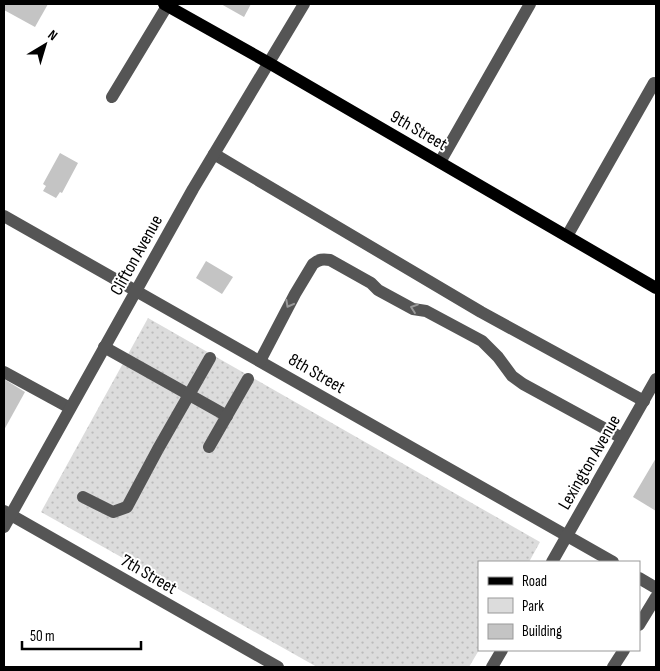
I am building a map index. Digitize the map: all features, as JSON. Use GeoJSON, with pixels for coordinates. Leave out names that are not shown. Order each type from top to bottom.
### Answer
{"type":"FeatureCollection","features":[{"type":"Feature","properties":{"kind":"main road","name":"9th Street"},"geometry":{"type":"LineString","coordinates":[[165,5],[269,63],[656,288]]}},
{"type":"Feature","properties":{"kind":"street","name":"Clifton Avenue"},"geometry":{"type":"LineString","coordinates":[[4,527],[7,513],[70,408],[214,154],[304,4]]}},
{"type":"Feature","properties":{"kind":"street"},"geometry":{"type":"LineString","coordinates":[[440,162],[530,4]]}},
{"type":"Feature","properties":{"kind":"street"},"geometry":{"type":"LineString","coordinates":[[112,97],[165,5]]}},
{"type":"Feature","properties":{"kind":"street"},"geometry":{"type":"LineString","coordinates":[[567,236],[654,83]]}},
{"type":"Feature","properties":{"kind":"street"},"geometry":{"type":"LineString","coordinates":[[214,154],[481,312],[644,400]]}},
{"type":"Feature","properties":{"kind":"street","name":"8th Street"},"geometry":{"type":"LineString","coordinates":[[4,216],[610,561]]}},
{"type":"Feature","properties":{"kind":"street"},"geometry":{"type":"LineString","coordinates":[[260,360],[295,294],[314,264],[318,260],[330,260],[413,309],[426,311],[482,342],[489,347],[512,376],[523,384],[622,438]]}},
{"type":"Feature","properties":{"kind":"street"},"geometry":{"type":"LineString","coordinates":[[104,347],[227,416]]}},
{"type":"Feature","properties":{"kind":"street"},"geometry":{"type":"LineString","coordinates":[[84,497],[113,512],[127,507],[210,358]]}},
{"type":"Feature","properties":{"kind":"street"},"geometry":{"type":"LineString","coordinates":[[4,372],[70,408]]}},
{"type":"Feature","properties":{"kind":"street","name":"Lexington Avenue"},"geometry":{"type":"LineString","coordinates":[[553,561],[656,378]]}},
{"type":"Feature","properties":{"kind":"street"},"geometry":{"type":"LineString","coordinates":[[209,447],[248,379]]}},
{"type":"Feature","properties":{"kind":"street","name":"7th Street"},"geometry":{"type":"LineString","coordinates":[[7,513],[278,667]]}},
{"type":"Feature","properties":{"kind":"street"},"geometry":{"type":"LineString","coordinates":[[640,579],[656,588]]}},
{"type":"Feature","properties":{"kind":"street"},"geometry":{"type":"LineString","coordinates":[[640,623],[656,597]]}},
{"type":"Feature","properties":{"kind":"street"},"geometry":{"type":"LineString","coordinates":[[492,667],[501,651]]}},
{"type":"Feature","properties":{"kind":"street"},"geometry":{"type":"LineString","coordinates":[[613,667],[623,651]]}},
{"type":"Feature","properties":{"kind":"green space"},"geometry":{"type":"Polygon","coordinates":[[[148,318],[540,542],[530,561],[478,561],[478,651],[469,667],[317,667],[41,512],[148,318]]]}},
{"type":"Feature","properties":{"kind":"building"},"geometry":{"type":"Polygon","coordinates":[[[4,4],[48,4],[35,27],[4,10],[4,4]]]}},
{"type":"Feature","properties":{"kind":"building"},"geometry":{"type":"Polygon","coordinates":[[[221,4],[251,4],[244,17],[221,4]]]}},
{"type":"Feature","properties":{"kind":"building"},"geometry":{"type":"Polygon","coordinates":[[[60,153],[78,163],[62,193],[60,192],[56,198],[43,191],[46,186],[43,184],[60,153]]]}},
{"type":"Feature","properties":{"kind":"building"},"geometry":{"type":"Polygon","coordinates":[[[206,261],[233,277],[222,294],[196,278],[206,261]]]}},
{"type":"Feature","properties":{"kind":"building"},"geometry":{"type":"Polygon","coordinates":[[[4,379],[25,392],[4,430],[4,379]]]}},
{"type":"Feature","properties":{"kind":"building"},"geometry":{"type":"Polygon","coordinates":[[[656,458],[656,511],[633,497],[656,458]]]}}]}
